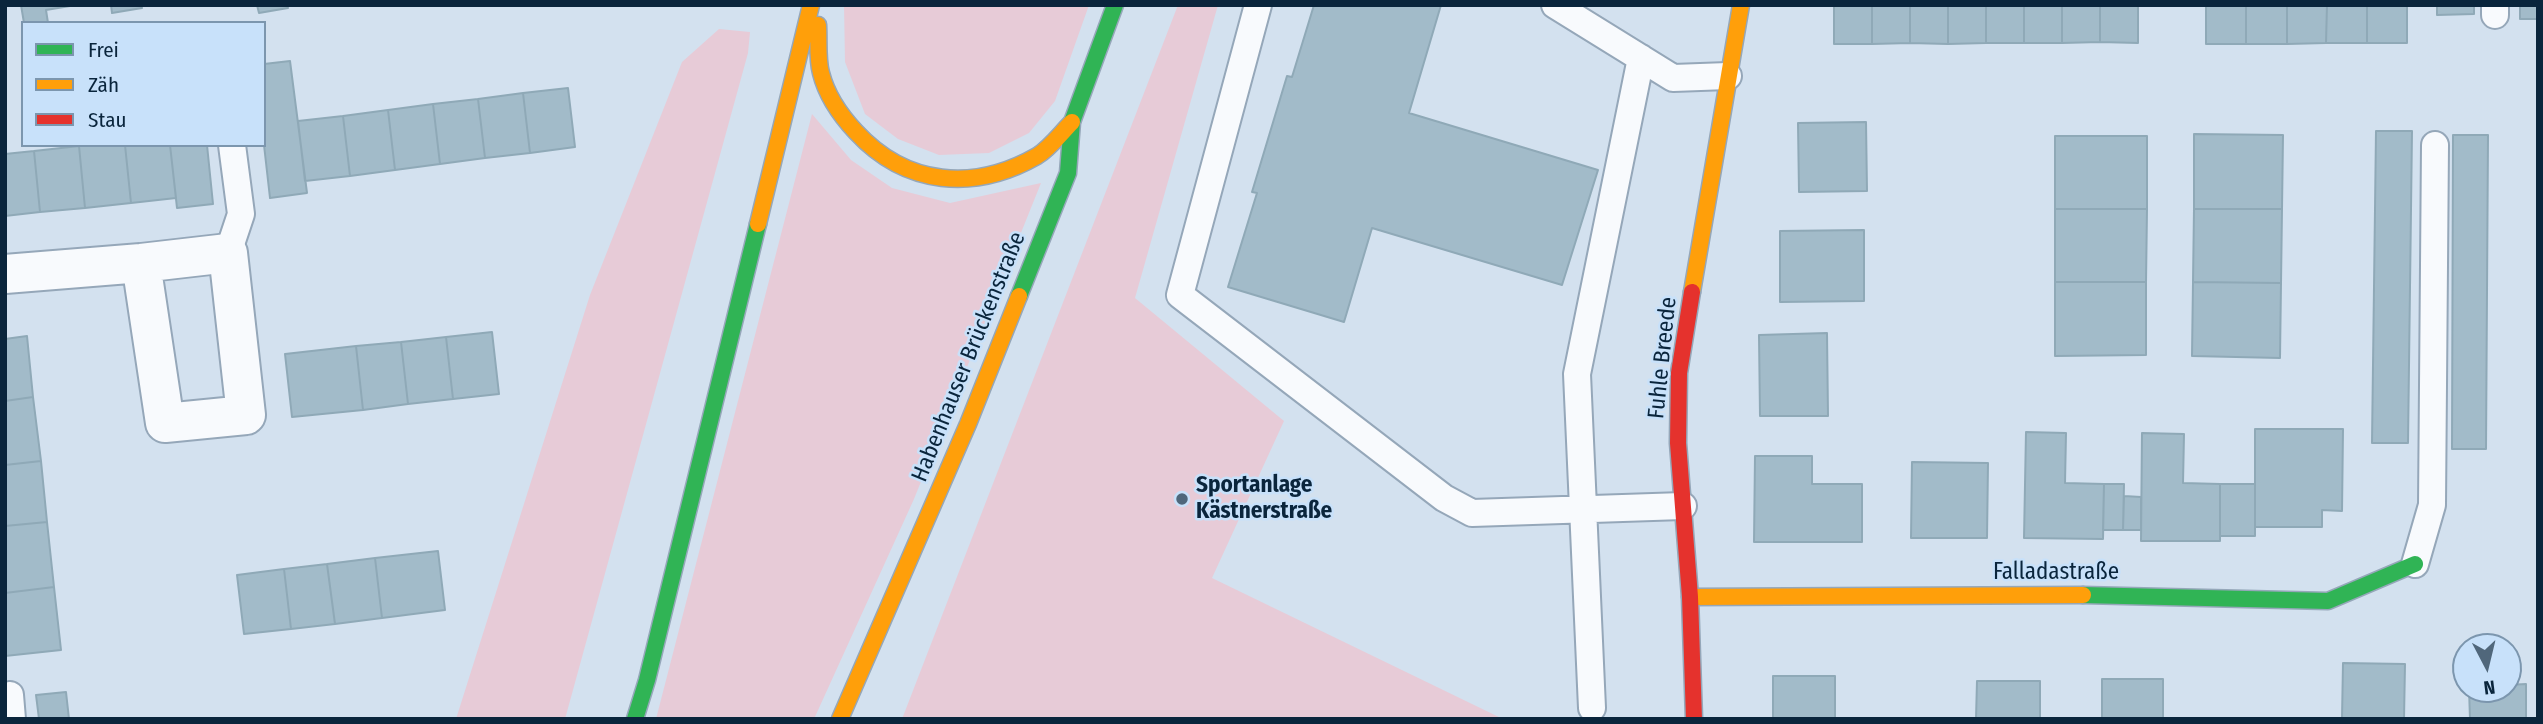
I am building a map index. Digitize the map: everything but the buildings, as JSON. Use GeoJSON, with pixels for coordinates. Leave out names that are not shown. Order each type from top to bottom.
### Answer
{"type":"FeatureCollection","features":[{"type":"Feature","properties":{"kind":"main road"},"geometry":{"type":"LineString","coordinates":[[635,719],[647,680],[811,5]]}},
{"type":"Feature","properties":{"kind":"main road"},"geometry":{"type":"LineString","coordinates":[[817,5],[820,72],[836,113],[868,145],[905,170],[947,179],[988,176],[1039,155],[1072,122]]}},
{"type":"Feature","properties":{"kind":"main road","name":"Habenhauser Brückenstraße"},"geometry":{"type":"LineString","coordinates":[[840,719],[968,424],[1068,173],[1072,122],[1115,5]]}},
{"type":"Feature","properties":{"kind":"main road","name":"Fuhle Breede"},"geometry":{"type":"LineString","coordinates":[[1694,719],[1690,597],[1678,443],[1679,373],[1741,5]]}},
{"type":"Feature","properties":{"kind":"main road","name":"Falladastraße"},"geometry":{"type":"LineString","coordinates":[[1690,597],[2078,595],[2328,601],[2415,564]]}},
{"type":"Feature","properties":{"kind":"street"},"geometry":{"type":"LineString","coordinates":[[5,274],[228,253],[246,415],[165,423],[141,263]]}},
{"type":"Feature","properties":{"kind":"lane"},"geometry":{"type":"LineString","coordinates":[[1258,5],[1180,295],[1444,498],[1472,513],[1683,506]]}},
{"type":"Feature","properties":{"kind":"lane"},"geometry":{"type":"LineString","coordinates":[[1555,5],[1673,78],[1728,76]]}},
{"type":"Feature","properties":{"kind":"lane"},"geometry":{"type":"LineString","coordinates":[[1592,708],[1577,374],[1641,58]]}},
{"type":"Feature","properties":{"kind":"lane"},"geometry":{"type":"LineString","coordinates":[[2415,564],[2432,505],[2435,145]]}},
{"type":"Feature","properties":{"kind":"lane"},"geometry":{"type":"LineString","coordinates":[[228,253],[241,214],[232,147]]}},
{"type":"Feature","properties":{"kind":"shaded area"},"geometry":{"type":"Polygon","coordinates":[[[844,5],[1089,5],[1055,101],[1029,133],[989,153],[939,155],[898,139],[865,114],[845,62],[844,5]]]}},
{"type":"Feature","properties":{"kind":"shaded area"},"geometry":{"type":"Polygon","coordinates":[[[1178,5],[1218,5],[1135,298],[1284,421],[1212,578],[1503,719],[902,719],[1178,5]]]}},
{"type":"Feature","properties":{"kind":"shaded area"},"geometry":{"type":"Polygon","coordinates":[[[719,29],[750,32],[748,53],[565,719],[456,719],[590,295],[682,62],[719,29]]]}},
{"type":"Feature","properties":{"kind":"shaded area"},"geometry":{"type":"Polygon","coordinates":[[[812,114],[851,160],[892,188],[950,203],[1041,183],[914,499],[814,719],[656,719],[812,114]]]}},
{"type":"Feature","properties":{"kind":"traffic: fast"},"geometry":{"type":"LineString","coordinates":[[1019,296],[1068,173],[1072,122],[1115,5]]}},
{"type":"Feature","properties":{"kind":"traffic: fast"},"geometry":{"type":"LineString","coordinates":[[635,719],[647,680],[758,224]]}},
{"type":"Feature","properties":{"kind":"traffic: fast"},"geometry":{"type":"LineString","coordinates":[[2083,595],[2328,601],[2415,564]]}},
{"type":"Feature","properties":{"kind":"traffic: slow"},"geometry":{"type":"LineString","coordinates":[[758,224],[811,5]]}},
{"type":"Feature","properties":{"kind":"traffic: slow"},"geometry":{"type":"LineString","coordinates":[[1692,292],[1741,5]]}},
{"type":"Feature","properties":{"kind":"traffic: slow"},"geometry":{"type":"LineString","coordinates":[[818,25],[821,73],[830,98],[839,112],[876,150],[897,164],[919,173],[942,178],[965,178],[1013,168],[1042,153],[1072,122]]}},
{"type":"Feature","properties":{"kind":"traffic: slow"},"geometry":{"type":"LineString","coordinates":[[840,719],[968,424],[1019,296]]}},
{"type":"Feature","properties":{"kind":"traffic: slow"},"geometry":{"type":"LineString","coordinates":[[1690,597],[2083,595]]}},
{"type":"Feature","properties":{"kind":"traffic: jam"},"geometry":{"type":"LineString","coordinates":[[1692,292],[1679,373],[1678,443],[1690,597],[1694,719]]}},
{"type":"Feature","properties":{"kind":"place","name":"Sportanlage Kästnerstraße"},"geometry":{"type":"Point","coordinates":[1182,499]}}]}
